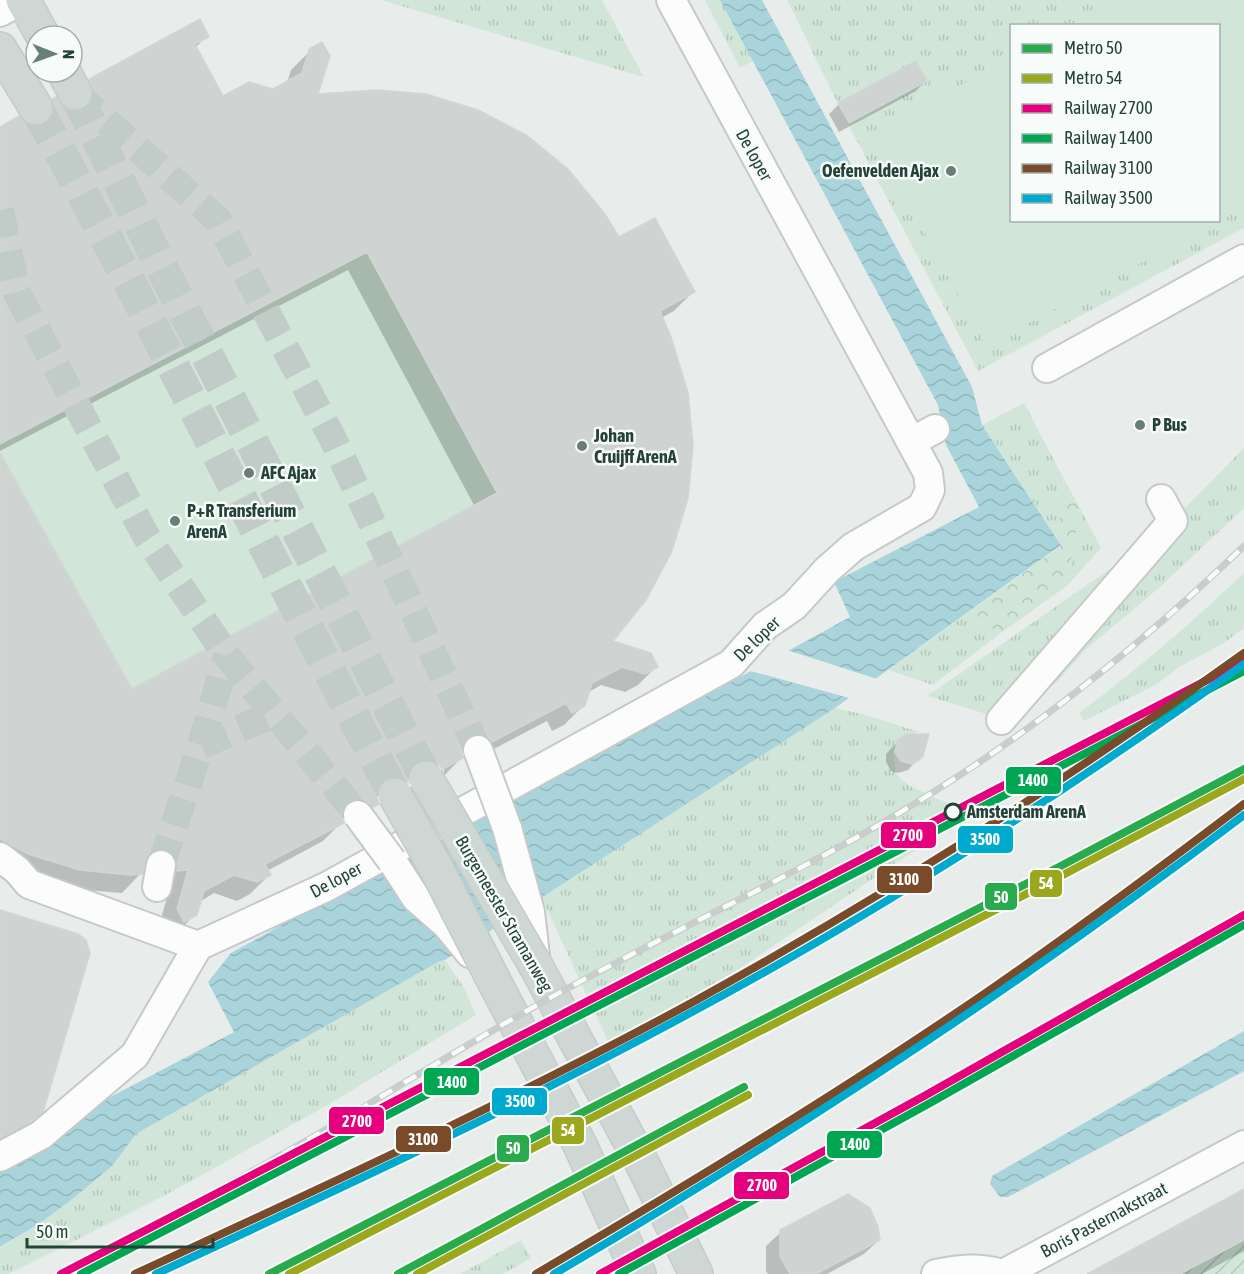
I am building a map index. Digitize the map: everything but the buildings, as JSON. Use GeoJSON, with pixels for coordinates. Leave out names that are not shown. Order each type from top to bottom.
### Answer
{"type":"FeatureCollection","features":[{"type":"Feature","properties":{"kind":"main road"},"geometry":{"type":"LineString","coordinates":[[22,0],[36,24]]}},
{"type":"Feature","properties":{"kind":"main road"},"geometry":{"type":"LineString","coordinates":[[0,49],[36,108]]}},
{"type":"Feature","properties":{"kind":"main road","name":"Burgemeester Stramanweg"},"geometry":{"type":"LineString","coordinates":[[426,778],[536,966],[645,1169],[696,1274]]}},
{"type":"Feature","properties":{"kind":"main road","name":"Burgemeester Stramanweg"},"geometry":{"type":"LineString","coordinates":[[395,795],[435,866],[580,1145],[639,1274]]}},
{"type":"Feature","properties":{"kind":"street"},"geometry":{"type":"LineString","coordinates":[[0,12],[22,0]]}},
{"type":"Feature","properties":{"kind":"street","name":"De loper"},"geometry":{"type":"LineString","coordinates":[[198,946],[326,887],[731,664],[765,626],[794,606],[827,570],[853,547],[922,507],[930,490],[923,436],[671,0]]}},
{"type":"Feature","properties":{"kind":"street"},"geometry":{"type":"LineString","coordinates":[[1047,368],[1244,259]]}},
{"type":"Feature","properties":{"kind":"street"},"geometry":{"type":"LineString","coordinates":[[1001,720],[1173,521],[1161,499]]}},
{"type":"Feature","properties":{"kind":"street"},"geometry":{"type":"LineString","coordinates":[[477,750],[517,861],[530,912],[536,966]]}},
{"type":"Feature","properties":{"kind":"street"},"geometry":{"type":"LineString","coordinates":[[358,815],[382,845],[416,898],[447,925],[495,983]]}},
{"type":"Feature","properties":{"kind":"street"},"geometry":{"type":"LineString","coordinates":[[0,857],[17,870],[29,884],[198,946],[135,1055],[41,1135],[0,1157]]}},
{"type":"Feature","properties":{"kind":"street","name":"Boris Pasternakstraat"},"geometry":{"type":"LineString","coordinates":[[949,1272],[984,1269],[1003,1274],[1244,1145]]}},
{"type":"Feature","properties":{"kind":"green space"},"geometry":{"type":"Polygon","coordinates":[[[381,0],[602,0],[644,77],[381,0]]]}},
{"type":"Feature","properties":{"kind":"green space"},"geometry":{"type":"Polygon","coordinates":[[[705,0],[722,0],[755,60],[740,68],[705,0]]]}},
{"type":"Feature","properties":{"kind":"green space"},"geometry":{"type":"Polygon","coordinates":[[[787,0],[1244,0],[1244,228],[978,371],[847,122],[787,0]]]}},
{"type":"Feature","properties":{"kind":"green space","name":"Oefenvelden Ajax"},"geometry":{"type":"Polygon","coordinates":[[[1120,0],[1236,0],[1244,15],[1244,208],[1220,221],[1220,24],[1074,24],[1120,0]]]}},
{"type":"Feature","properties":{"kind":"green space","name":"Oefenvelden Ajax"},"geometry":{"type":"Polygon","coordinates":[[[1010,59],[1010,222],[1218,222],[986,346],[871,133],[1010,59]]]}},
{"type":"Feature","properties":{"kind":"green space","name":"AFC Ajax"},"geometry":{"type":"Polygon","coordinates":[[[367,252],[497,493],[132,689],[0,453],[0,444],[367,252]]]}},
{"type":"Feature","properties":{"kind":"green space"},"geometry":{"type":"Polygon","coordinates":[[[1024,403],[1064,479],[1057,538],[982,425],[1024,403]]]}},
{"type":"Feature","properties":{"kind":"green space"},"geometry":{"type":"Polygon","coordinates":[[[1244,448],[1244,508],[1159,588],[1085,650],[1058,681],[1012,713],[1187,517],[1182,511],[1244,448]]]}},
{"type":"Feature","properties":{"kind":"green space"},"geometry":{"type":"Polygon","coordinates":[[[1064,479],[1080,508],[1067,586],[1001,633],[965,615],[1061,546],[1057,538],[1064,479]]]}},
{"type":"Feature","properties":{"kind":"green space"},"geometry":{"type":"Polygon","coordinates":[[[1080,508],[1101,548],[1067,586],[1080,508]]]}},
{"type":"Feature","properties":{"kind":"green space"},"geometry":{"type":"Polygon","coordinates":[[[1139,549],[996,717],[927,696],[940,687],[1139,549]]]}},
{"type":"Feature","properties":{"kind":"green space"},"geometry":{"type":"Polygon","coordinates":[[[1244,573],[1244,628],[1224,643],[1179,667],[1157,684],[1084,721],[1079,713],[1163,646],[1244,573]]]}},
{"type":"Feature","properties":{"kind":"green space"},"geometry":{"type":"Polygon","coordinates":[[[965,615],[1001,633],[933,685],[888,670],[965,615]]]}},
{"type":"Feature","properties":{"kind":"green space"},"geometry":{"type":"Polygon","coordinates":[[[835,708],[919,732],[906,734],[893,751],[896,774],[908,785],[945,802],[963,818],[613,1052],[541,896],[835,708]]]}},
{"type":"Feature","properties":{"kind":"green space"},"geometry":{"type":"Polygon","coordinates":[[[445,960],[463,986],[476,1015],[326,1106],[177,1189],[9,1274],[0,1274],[0,1248],[39,1224],[112,1166],[136,1134],[445,960]]]}},
{"type":"Feature","properties":{"kind":"green space"},"geometry":{"type":"Polygon","coordinates":[[[1244,1238],[1244,1274],[1178,1274],[1244,1238]]]}},
{"type":"Feature","properties":{"kind":"green space"},"geometry":{"type":"Polygon","coordinates":[[[521,1240],[531,1258],[503,1274],[460,1274],[521,1240]]]}},
{"type":"Feature","properties":{"kind":"water"},"geometry":{"type":"Polygon","coordinates":[[[720,0],[762,0],[972,387],[982,425],[1061,545],[835,708],[445,960],[136,1134],[112,1166],[75,1197],[39,1224],[0,1247],[0,1155],[234,1032],[208,982],[231,953],[850,617],[834,582],[979,507],[946,445],[938,405],[720,0]]]}},
{"type":"Feature","properties":{"kind":"water"},"geometry":{"type":"Polygon","coordinates":[[[1244,1031],[1244,1071],[1008,1197],[1000,1197],[990,1184],[992,1176],[1244,1031]]]}},
{"type":"Feature","properties":{"kind":"pier"},"geometry":{"type":"Polygon","coordinates":[[[784,649],[880,680],[853,699],[747,670],[784,649]]]}},
{"type":"Feature","properties":{"kind":"tunnel"},"geometry":{"type":"LineString","coordinates":[[75,93],[218,220],[333,439],[478,750]]}},
{"type":"Feature","properties":{"kind":"tunnel"},"geometry":{"type":"LineString","coordinates":[[75,93],[166,276],[426,778]]}},
{"type":"Feature","properties":{"kind":"tunnel"},"geometry":{"type":"LineString","coordinates":[[36,108],[128,279],[395,795]]}},
{"type":"Feature","properties":{"kind":"tunnel"},"geometry":{"type":"LineString","coordinates":[[0,210],[17,293],[146,536],[227,656],[358,815]]}},
{"type":"Feature","properties":{"kind":"tunnel"},"geometry":{"type":"LineString","coordinates":[[161,865],[201,745],[227,656]]}},
{"type":"Feature","properties":{"kind":"tunnel"},"geometry":{"type":"LineString","coordinates":[[201,745],[274,714]]}},
{"type":"Feature","properties":{"kind":"railway"},"geometry":{"type":"LineString","coordinates":[[161,1222],[318,1134],[551,997],[809,864],[931,794],[979,763],[1071,696],[1160,623],[1244,546]]}},
{"type":"Feature","properties":{"kind":"metro line","name":"50"},"geometry":{"type":"LineString","coordinates":[[269,1274],[1057,868],[1244,769]]}},
{"type":"Feature","properties":{"kind":"metro line","name":"54"},"geometry":{"type":"LineString","coordinates":[[289,1274],[1061,876],[1244,779]]}},
{"type":"Feature","properties":{"kind":"metro line","name":"50"},"geometry":{"type":"LineString","coordinates":[[398,1274],[744,1087]]}},
{"type":"Feature","properties":{"kind":"metro line","name":"54"},"geometry":{"type":"LineString","coordinates":[[417,1274],[748,1095]]}},
{"type":"Feature","properties":{"kind":"rail line","name":"3100"},"geometry":{"type":"LineString","coordinates":[[135,1274],[486,1109],[693,1002],[835,921],[974,836],[1110,746],[1244,653]]}},
{"type":"Feature","properties":{"kind":"rail line","name":"2700"},"geometry":{"type":"LineString","coordinates":[[61,1274],[1244,661]]}},
{"type":"Feature","properties":{"kind":"rail line","name":"3500"},"geometry":{"type":"LineString","coordinates":[[156,1274],[560,1081],[764,973],[974,847],[1110,757],[1244,664]]}},
{"type":"Feature","properties":{"kind":"rail line","name":"1400"},"geometry":{"type":"LineString","coordinates":[[81,1274],[1244,671]]}},
{"type":"Feature","properties":{"kind":"rail line","name":"3100"},"geometry":{"type":"LineString","coordinates":[[536,1274],[764,1137],[932,1029],[1084,923],[1244,804]]}},
{"type":"Feature","properties":{"kind":"rail line","name":"3500"},"geometry":{"type":"LineString","coordinates":[[554,1274],[732,1167],[906,1055],[1077,938],[1244,815]]}},
{"type":"Feature","properties":{"kind":"rail line","name":"2700"},"geometry":{"type":"LineString","coordinates":[[600,1274],[926,1095],[1244,915]]}},
{"type":"Feature","properties":{"kind":"rail line","name":"1400"},"geometry":{"type":"LineString","coordinates":[[619,1274],[930,1103],[1244,925]]}},
{"type":"Feature","properties":{"kind":"place","name":"Oefenvelden Ajax"},"geometry":{"type":"Point","coordinates":[951,171]}},
{"type":"Feature","properties":{"kind":"place","name":"P Bus"},"geometry":{"type":"Point","coordinates":[1140,425]}},
{"type":"Feature","properties":{"kind":"place","name":"Johan Cruijff ArenA"},"geometry":{"type":"Point","coordinates":[582,446]}},
{"type":"Feature","properties":{"kind":"place","name":"AFC Ajax"},"geometry":{"type":"Point","coordinates":[249,473]}},
{"type":"Feature","properties":{"kind":"place","name":"P+R Transferium ArenA"},"geometry":{"type":"Point","coordinates":[175,521]}},
{"type":"Feature","properties":{"kind":"place","name":"Amsterdam ArenA"},"geometry":{"type":"Point","coordinates":[953,812]}}]}
